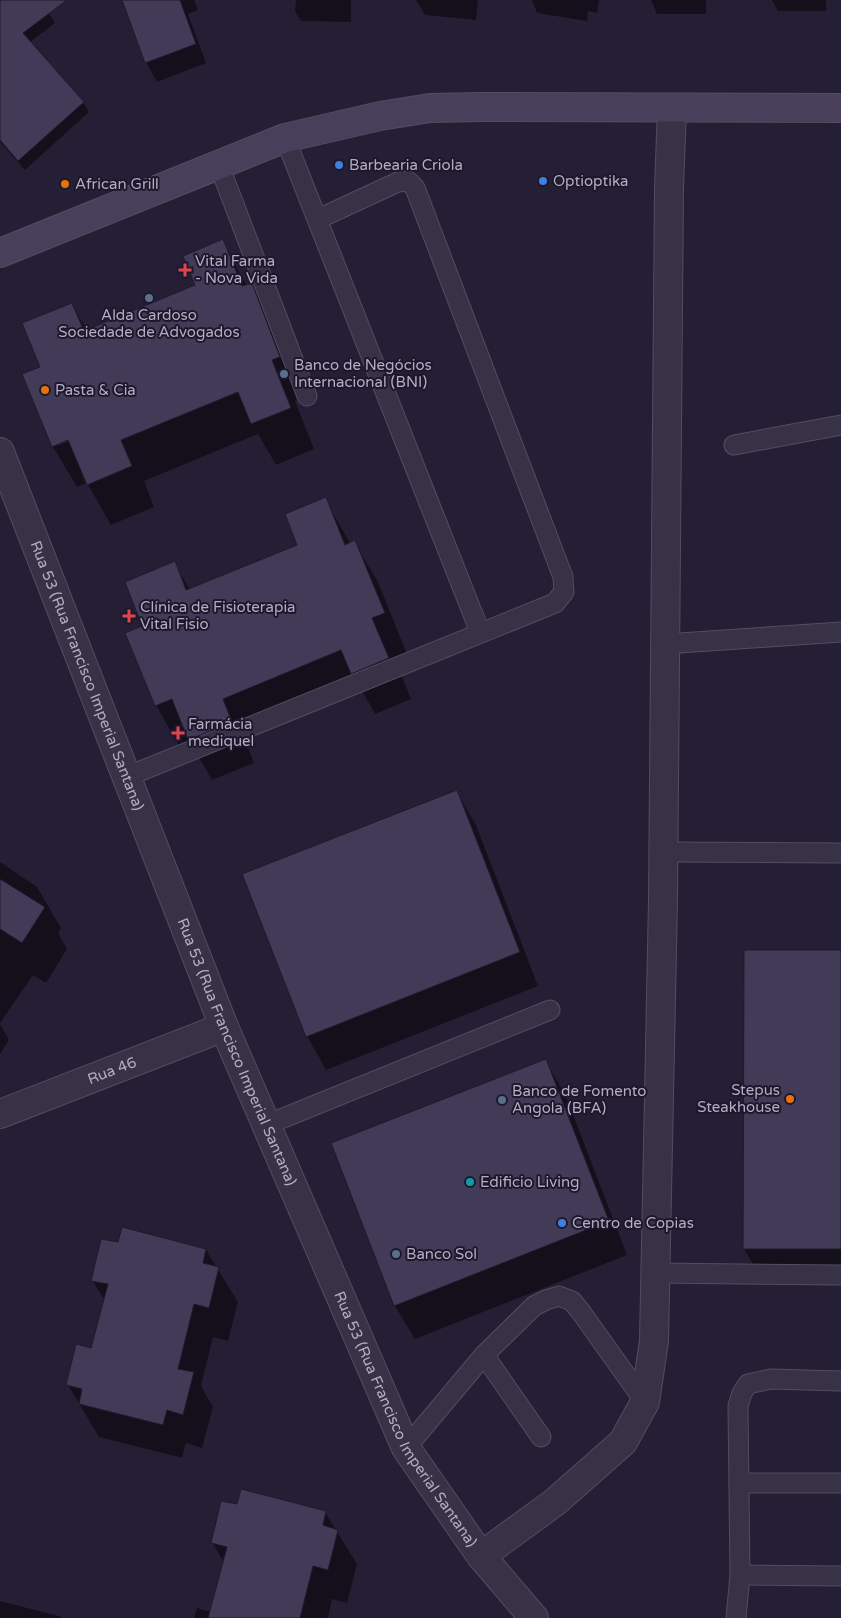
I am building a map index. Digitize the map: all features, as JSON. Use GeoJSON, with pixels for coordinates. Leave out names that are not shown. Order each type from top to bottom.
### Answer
{"type":"FeatureCollection","features":[{"type":"Feature","properties":{"kind":"street"},"geometry":{"type":"LineString","coordinates":[[0,253],[285,138],[380,116],[430,108],[577,106],[841,108]]}},
{"type":"Feature","properties":{"kind":"street"},"geometry":{"type":"LineString","coordinates":[[481,1556],[554,1502],[623,1442],[644,1402],[654,1341],[657,1273],[669,188],[672,108]]}},
{"type":"Feature","properties":{"kind":"street","name":"Rua 53 (Rua Francisco Imperial Santana)"},"geometry":{"type":"LineString","coordinates":[[0,452],[224,1027],[406,1448],[481,1556],[534,1618]]}},
{"type":"Feature","properties":{"kind":"street","name":"Rua 46"},"geometry":{"type":"LineString","coordinates":[[0,1114],[224,1027]]}},
{"type":"Feature","properties":{"kind":"lane"},"geometry":{"type":"LineString","coordinates":[[285,138],[480,632]]}},
{"type":"Feature","properties":{"kind":"lane"},"geometry":{"type":"LineString","coordinates":[[219,165],[307,396]]}},
{"type":"Feature","properties":{"kind":"lane"},"geometry":{"type":"LineString","coordinates":[[126,777],[555,603],[564,592],[565,585],[415,188],[408,181],[398,182],[318,219]]}},
{"type":"Feature","properties":{"kind":"lane"},"geometry":{"type":"LineString","coordinates":[[734,445],[841,425]]}},
{"type":"Feature","properties":{"kind":"lane"},"geometry":{"type":"LineString","coordinates":[[665,644],[841,632]]}},
{"type":"Feature","properties":{"kind":"lane"},"geometry":{"type":"LineString","coordinates":[[663,852],[841,853]]}},
{"type":"Feature","properties":{"kind":"lane"},"geometry":{"type":"LineString","coordinates":[[266,1125],[550,1010]]}},
{"type":"Feature","properties":{"kind":"lane"},"geometry":{"type":"LineString","coordinates":[[657,1273],[841,1275]]}},
{"type":"Feature","properties":{"kind":"lane"},"geometry":{"type":"LineString","coordinates":[[406,1448],[484,1356],[534,1306],[560,1296],[572,1301],[581,1312],[644,1402]]}},
{"type":"Feature","properties":{"kind":"lane"},"geometry":{"type":"LineString","coordinates":[[484,1356],[541,1437]]}},
{"type":"Feature","properties":{"kind":"lane"},"geometry":{"type":"LineString","coordinates":[[736,1618],[740,1575],[738,1406],[742,1393],[748,1384],[771,1379],[841,1381]]}},
{"type":"Feature","properties":{"kind":"lane"},"geometry":{"type":"LineString","coordinates":[[739,1483],[841,1483]]}},
{"type":"Feature","properties":{"kind":"lane"},"geometry":{"type":"LineString","coordinates":[[740,1575],[841,1576]]}},
{"type":"Feature","properties":{"kind":"building"},"geometry":{"type":"Polygon","coordinates":[[[0,0],[67,0],[23,33],[84,102],[18,161],[0,140],[0,0]]]}},
{"type":"Feature","properties":{"kind":"building"},"geometry":{"type":"Polygon","coordinates":[[[122,0],[180,0],[196,44],[145,63],[122,0]]]}},
{"type":"Feature","properties":{"kind":"building"},"geometry":{"type":"Polygon","coordinates":[[[223,239],[242,286],[252,283],[280,357],[272,360],[291,408],[251,424],[238,392],[121,440],[132,466],[87,485],[68,440],[52,447],[22,374],[40,367],[22,323],[72,303],[84,331],[195,285],[183,256],[223,239]]]}},
{"type":"Feature","properties":{"kind":"building"},"geometry":{"type":"Polygon","coordinates":[[[326,497],[345,545],[355,540],[385,613],[372,618],[389,658],[351,674],[341,650],[223,699],[232,722],[188,740],[172,699],[155,706],[125,633],[142,626],[125,582],[175,561],[186,590],[297,545],[285,514],[326,497]]]}},
{"type":"Feature","properties":{"kind":"building"},"geometry":{"type":"Polygon","coordinates":[[[457,790],[520,952],[306,1037],[242,874],[457,790]]]}},
{"type":"Feature","properties":{"kind":"building"},"geometry":{"type":"Polygon","coordinates":[[[0,879],[45,907],[22,943],[0,929],[0,879]]]}},
{"type":"Feature","properties":{"kind":"building"},"geometry":{"type":"Polygon","coordinates":[[[744,950],[841,950],[841,1249],[743,1249],[744,950]]]}},
{"type":"Feature","properties":{"kind":"building","name":"Edificio Living"},"geometry":{"type":"Polygon","coordinates":[[[546,1059],[609,1221],[394,1306],[331,1143],[546,1059]]]}},
{"type":"Feature","properties":{"kind":"building"},"geometry":{"type":"Polygon","coordinates":[[[122,1227],[206,1249],[203,1263],[219,1267],[209,1308],[194,1304],[178,1369],[194,1372],[183,1415],[167,1410],[163,1425],[79,1404],[82,1389],[66,1385],[76,1344],[91,1348],[108,1284],[91,1281],[101,1239],[118,1242],[122,1227]]]}},
{"type":"Feature","properties":{"kind":"building"},"geometry":{"type":"Polygon","coordinates":[[[241,1489],[326,1511],[323,1525],[338,1530],[328,1570],[313,1566],[300,1618],[208,1618],[227,1547],[211,1543],[221,1501],[237,1504],[241,1489]]]}},
{"type":"Feature","properties":{"kind":"place","name":"Barbearia Criola"},"geometry":{"type":"Point","coordinates":[339,165]}},
{"type":"Feature","properties":{"kind":"place","name":"Optioptika"},"geometry":{"type":"Point","coordinates":[543,181]}},
{"type":"Feature","properties":{"kind":"place","name":"African Grill"},"geometry":{"type":"Point","coordinates":[65,184]}},
{"type":"Feature","properties":{"kind":"place","name":"Vital Farma - Nova Vida"},"geometry":{"type":"Point","coordinates":[185,270]}},
{"type":"Feature","properties":{"kind":"place","name":"Alda Cardoso Sociedade de Advogados"},"geometry":{"type":"Point","coordinates":[149,298]}},
{"type":"Feature","properties":{"kind":"place","name":"Banco de Negócios Internacional (BNI)"},"geometry":{"type":"Point","coordinates":[284,374]}},
{"type":"Feature","properties":{"kind":"place","name":"Pasta & Cia"},"geometry":{"type":"Point","coordinates":[45,390]}},
{"type":"Feature","properties":{"kind":"place","name":"Clínica de Fisioterapia Vital Fisio"},"geometry":{"type":"Point","coordinates":[129,616]}},
{"type":"Feature","properties":{"kind":"place","name":"Farmácia mediquel"},"geometry":{"type":"Point","coordinates":[178,733]}},
{"type":"Feature","properties":{"kind":"place","name":"Stepus Steakhouse"},"geometry":{"type":"Point","coordinates":[790,1099]}},
{"type":"Feature","properties":{"kind":"place","name":"Banco de Fomento Angola (BFA)"},"geometry":{"type":"Point","coordinates":[502,1100]}},
{"type":"Feature","properties":{"kind":"place","name":"Edificio Living"},"geometry":{"type":"Point","coordinates":[470,1182]}},
{"type":"Feature","properties":{"kind":"place","name":"Centro de Copias"},"geometry":{"type":"Point","coordinates":[562,1223]}},
{"type":"Feature","properties":{"kind":"place","name":"Banco Sol"},"geometry":{"type":"Point","coordinates":[396,1254]}}]}
